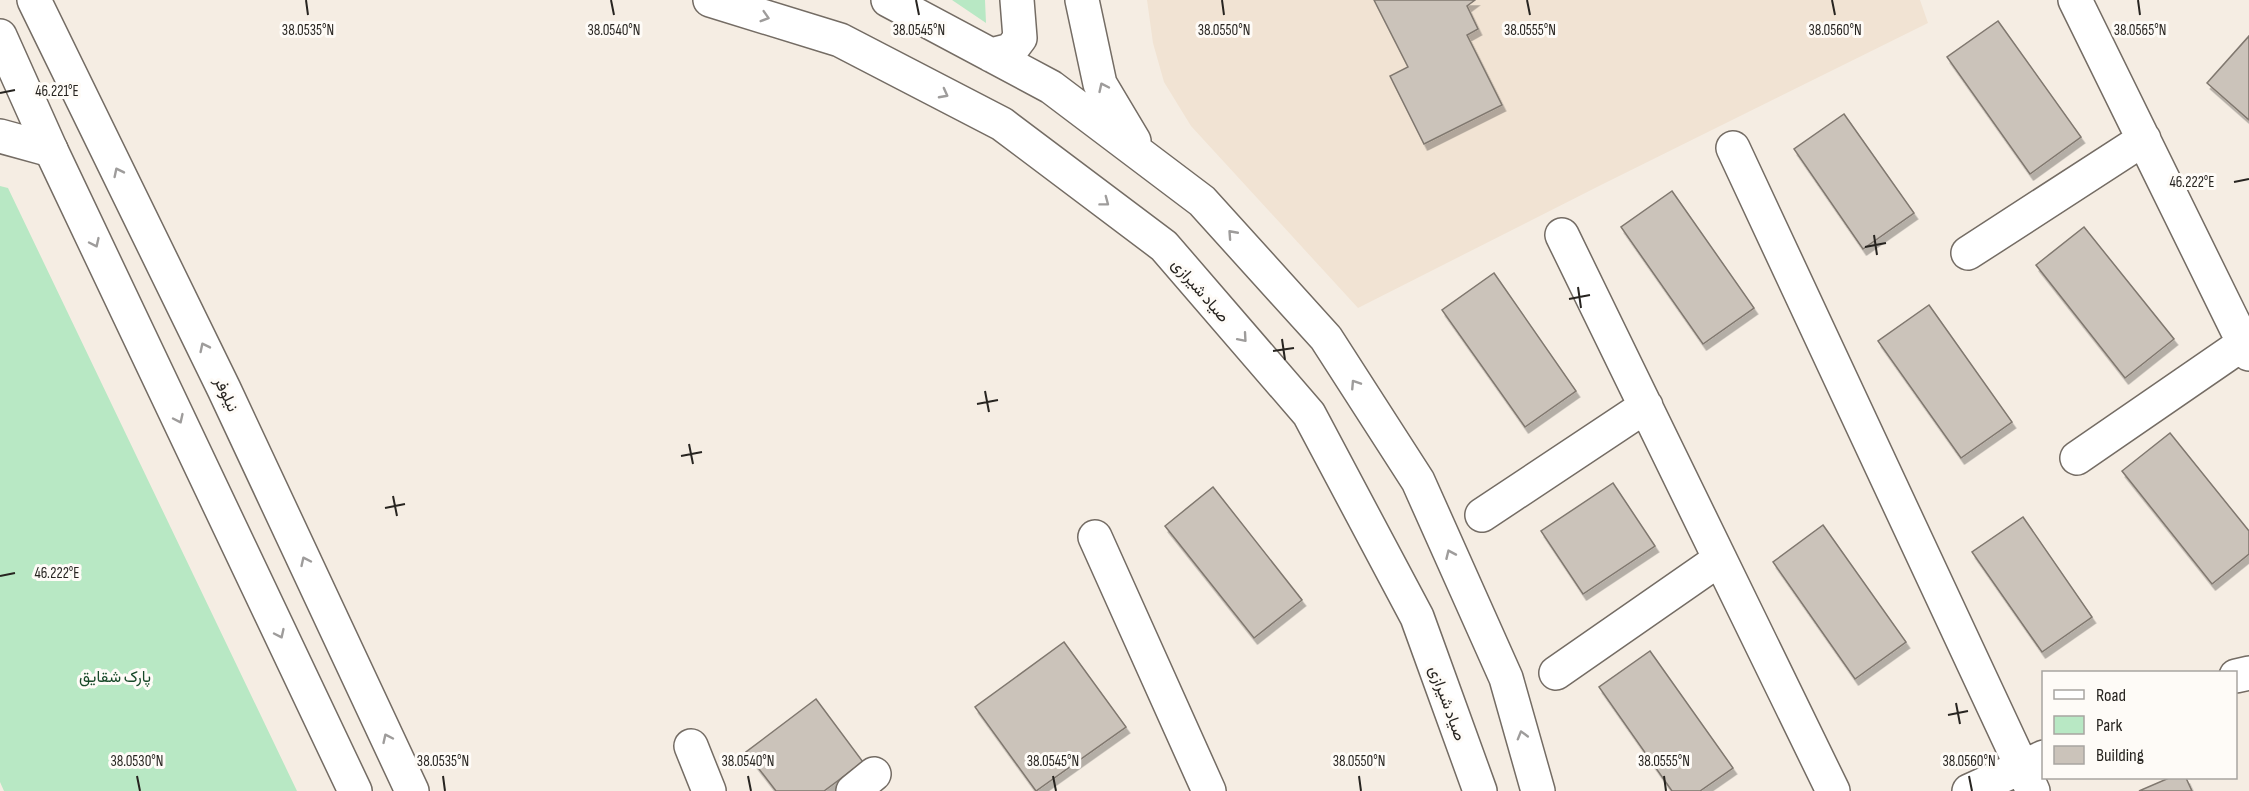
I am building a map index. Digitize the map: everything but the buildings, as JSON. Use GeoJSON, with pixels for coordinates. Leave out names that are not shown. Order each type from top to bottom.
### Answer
{"type":"FeatureCollection","features":[{"type":"Feature","properties":{"kind":"street","name":"صیاد شیرازی"},"geometry":{"type":"LineString","coordinates":[[710,0],[840,40],[1002,124],[1164,246],[1309,414],[1417,617],[1480,791]]}},
{"type":"Feature","properties":{"kind":"street"},"geometry":{"type":"LineString","coordinates":[[888,0],[1051,87],[1202,201],[1326,338],[1418,481],[1506,678],[1539,791]]}},
{"type":"Feature","properties":{"kind":"street"},"geometry":{"type":"LineString","coordinates":[[991,55],[1011,50],[1020,38],[1017,0]]}},
{"type":"Feature","properties":{"kind":"street"},"geometry":{"type":"LineString","coordinates":[[1082,0],[1100,84],[1143,156]]}},
{"type":"Feature","properties":{"kind":"street"},"geometry":{"type":"LineString","coordinates":[[2075,0],[2246,349],[2077,458]]}},
{"type":"Feature","properties":{"kind":"street"},"geometry":{"type":"LineString","coordinates":[[36,3],[0,37],[51,150],[355,791]]}},
{"type":"Feature","properties":{"kind":"street","name":"نیلوفر"},"geometry":{"type":"LineString","coordinates":[[36,3],[224,388],[412,791]]}},
{"type":"Feature","properties":{"kind":"street"},"geometry":{"type":"LineString","coordinates":[[0,136],[51,150]]}},
{"type":"Feature","properties":{"kind":"street"},"geometry":{"type":"LineString","coordinates":[[1968,253],[2144,139]]}},
{"type":"Feature","properties":{"kind":"street"},"geometry":{"type":"LineString","coordinates":[[1732,148],[2033,772],[1970,791]]}},
{"type":"Feature","properties":{"kind":"street"},"geometry":{"type":"LineString","coordinates":[[1562,235],[1833,791]]}},
{"type":"Feature","properties":{"kind":"street"},"geometry":{"type":"LineString","coordinates":[[1482,515],[1646,406]]}},
{"type":"Feature","properties":{"kind":"street"},"geometry":{"type":"LineString","coordinates":[[1095,537],[1209,791]]}},
{"type":"Feature","properties":{"kind":"street"},"geometry":{"type":"LineString","coordinates":[[1556,673],[1720,559]]}},
{"type":"Feature","properties":{"kind":"street"},"geometry":{"type":"LineString","coordinates":[[691,746],[709,791]]}},
{"type":"Feature","properties":{"kind":"shaded area"},"geometry":{"type":"Polygon","coordinates":[[[1147,0],[1920,0],[1928,23],[1358,308],[1191,126],[1164,82],[1153,43],[1147,0]]]}},
{"type":"Feature","properties":{"kind":"green space"},"geometry":{"type":"Polygon","coordinates":[[[952,0],[985,0],[986,23],[952,0]]]}},
{"type":"Feature","properties":{"kind":"green space","name":"پارک شقایق"},"geometry":{"type":"Polygon","coordinates":[[[0,186],[8,188],[297,791],[4,791],[0,782],[0,186]]]}}]}
